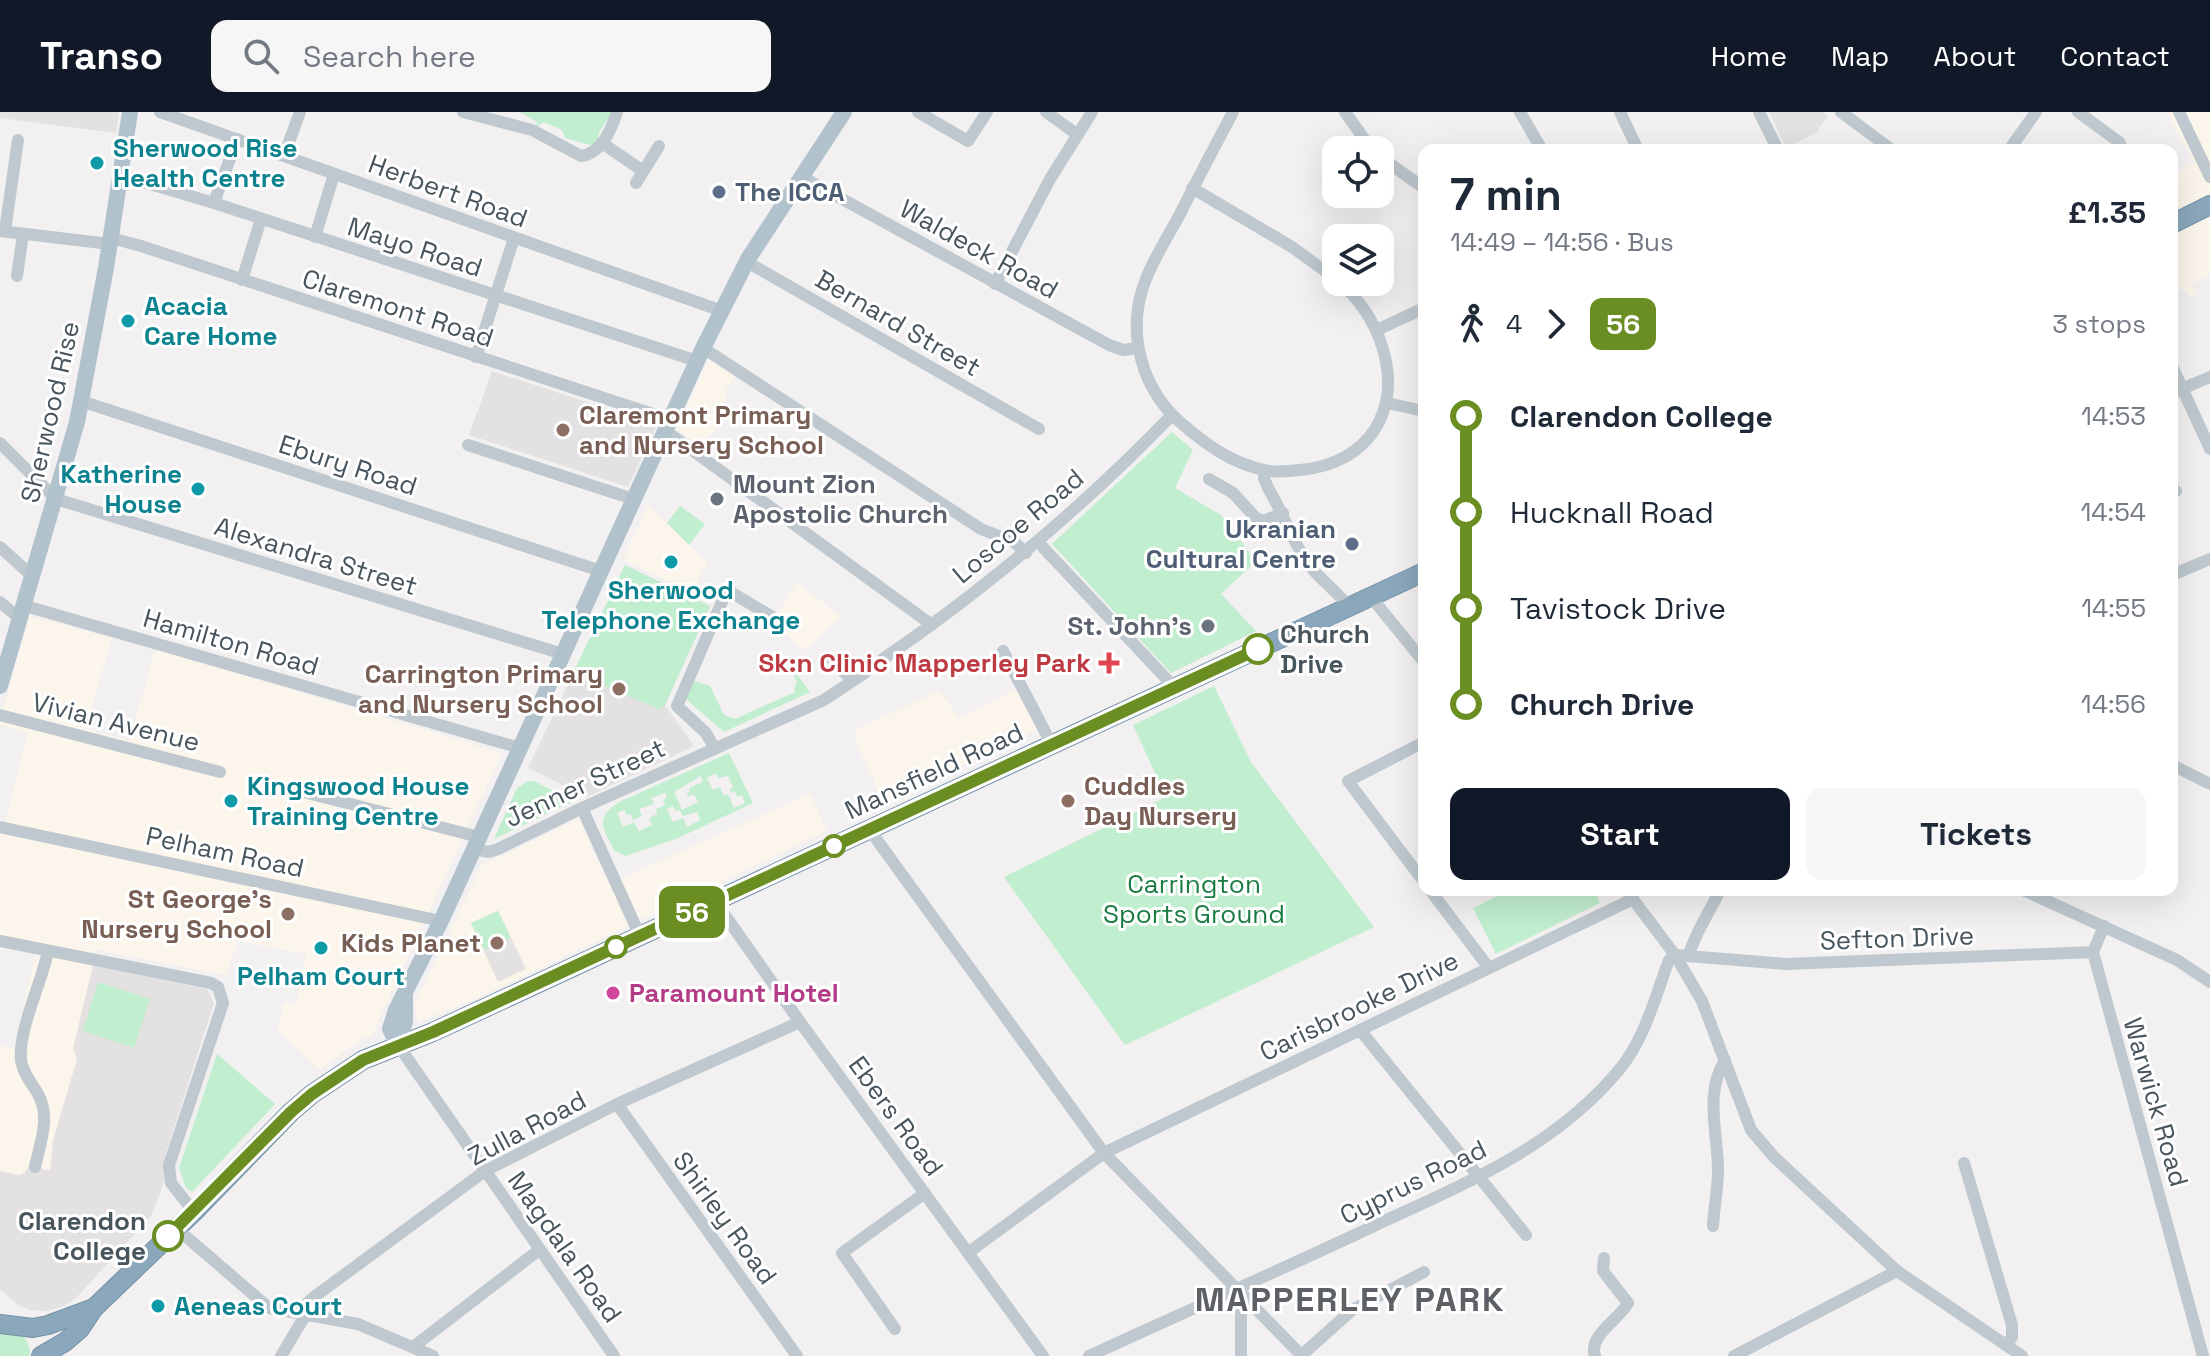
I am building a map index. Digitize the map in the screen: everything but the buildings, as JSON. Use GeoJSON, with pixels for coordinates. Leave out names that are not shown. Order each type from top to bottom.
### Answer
{"type":"FeatureCollection","features":[{"type":"Feature","properties":{"kind":"highway"},"geometry":{"type":"LineString","coordinates":[[2178,221],[2210,205]]}},
{"type":"Feature","properties":{"kind":"highway","name":"Mansfield Road"},"geometry":{"type":"LineString","coordinates":[[8,1322],[33,1339],[39,1356],[65,1342],[80,1329],[94,1308],[194,1212],[291,1112],[394,1037],[433,1032],[1418,575]]}},
{"type":"Feature","properties":{"kind":"highway","name":"Mansfield Road"},"geometry":{"type":"LineString","coordinates":[[8,1322],[48,1325],[94,1308]]}},
{"type":"Feature","properties":{"kind":"main road","name":"Sherwood Rise"},"geometry":{"type":"LineString","coordinates":[[0,686],[71,448],[110,241],[130,112]]}},
{"type":"Feature","properties":{"kind":"main road"},"geometry":{"type":"LineString","coordinates":[[394,1037],[405,1022],[405,996],[700,354],[747,262],[844,112]]}},
{"type":"Feature","properties":{"kind":"street","name":"Herbert Road"},"geometry":{"type":"LineString","coordinates":[[160,112],[722,311]]}},
{"type":"Feature","properties":{"kind":"street"},"geometry":{"type":"LineString","coordinates":[[284,156],[300,112]]}},
{"type":"Feature","properties":{"kind":"street"},"geometry":{"type":"LineString","coordinates":[[463,112],[510,117],[581,156],[589,155],[602,143],[617,112]]}},
{"type":"Feature","properties":{"kind":"street"},"geometry":{"type":"LineString","coordinates":[[918,112],[968,141],[987,112]]}},
{"type":"Feature","properties":{"kind":"street"},"geometry":{"type":"LineString","coordinates":[[1046,112],[1078,135]]}},
{"type":"Feature","properties":{"kind":"street"},"geometry":{"type":"LineString","coordinates":[[995,284],[1050,179],[1092,112]]}},
{"type":"Feature","properties":{"kind":"street"},"geometry":{"type":"LineString","coordinates":[[1233,112],[1143,289],[1138,308],[1137,348],[1155,394],[1172,415],[1202,442],[1233,460],[1265,471],[1311,469],[1348,456],[1363,445],[1376,429],[1387,403],[1390,386],[1388,365],[1377,330],[1354,296]]}},
{"type":"Feature","properties":{"kind":"street"},"geometry":{"type":"LineString","coordinates":[[1345,112],[1362,136]]}},
{"type":"Feature","properties":{"kind":"street"},"geometry":{"type":"LineString","coordinates":[[1520,112],[1539,144]]}},
{"type":"Feature","properties":{"kind":"street"},"geometry":{"type":"LineString","coordinates":[[1620,112],[1635,144]]}},
{"type":"Feature","properties":{"kind":"street"},"geometry":{"type":"LineString","coordinates":[[1759,112],[1775,144]]}},
{"type":"Feature","properties":{"kind":"street"},"geometry":{"type":"LineString","coordinates":[[1841,112],[1884,144]]}},
{"type":"Feature","properties":{"kind":"street"},"geometry":{"type":"LineString","coordinates":[[2013,144],[2036,112]]}},
{"type":"Feature","properties":{"kind":"street"},"geometry":{"type":"LineString","coordinates":[[2078,112],[2120,144]]}},
{"type":"Feature","properties":{"kind":"street"},"geometry":{"type":"LineString","coordinates":[[2179,112],[2210,177]]}},
{"type":"Feature","properties":{"kind":"street"},"geometry":{"type":"LineString","coordinates":[[214,203],[237,139]]}},
{"type":"Feature","properties":{"kind":"street"},"geometry":{"type":"LineString","coordinates":[[2,231],[18,140]]}},
{"type":"Feature","properties":{"kind":"street"},"geometry":{"type":"LineString","coordinates":[[602,143],[643,171]]}},
{"type":"Feature","properties":{"kind":"street"},"geometry":{"type":"LineString","coordinates":[[636,183],[659,146]]}},
{"type":"Feature","properties":{"kind":"street"},"geometry":{"type":"LineString","coordinates":[[1394,167],[1418,184]]}},
{"type":"Feature","properties":{"kind":"street"},"geometry":{"type":"LineString","coordinates":[[315,237],[334,174]]}},
{"type":"Feature","properties":{"kind":"street","name":"Mayo Road"},"geometry":{"type":"LineString","coordinates":[[120,175],[496,296],[700,354]]}},
{"type":"Feature","properties":{"kind":"street","name":"Waldeck Road"},"geometry":{"type":"LineString","coordinates":[[802,177],[1109,345],[1123,350],[1137,348]]}},
{"type":"Feature","properties":{"kind":"street"},"geometry":{"type":"LineString","coordinates":[[1192,188],[1292,247],[1322,269]]}},
{"type":"Feature","properties":{"kind":"street"},"geometry":{"type":"LineString","coordinates":[[242,280],[261,219]]}},
{"type":"Feature","properties":{"kind":"street","name":"Claremont Road"},"geometry":{"type":"LineString","coordinates":[[2,231],[110,241],[242,280],[476,357],[669,426],[932,625]]}},
{"type":"Feature","properties":{"kind":"street"},"geometry":{"type":"LineString","coordinates":[[17,276],[23,234]]}},
{"type":"Feature","properties":{"kind":"street"},"geometry":{"type":"LineString","coordinates":[[476,357],[514,238]]}},
{"type":"Feature","properties":{"kind":"street","name":"Bernard Street"},"geometry":{"type":"LineString","coordinates":[[747,262],[1034,426],[1021,435]]}},
{"type":"Feature","properties":{"kind":"street"},"geometry":{"type":"LineString","coordinates":[[1377,330],[1418,311]]}},
{"type":"Feature","properties":{"kind":"street"},"geometry":{"type":"LineString","coordinates":[[700,354],[981,529],[1014,542],[1026,553]]}},
{"type":"Feature","properties":{"kind":"street"},"geometry":{"type":"LineString","coordinates":[[2178,391],[2210,377]]}},
{"type":"Feature","properties":{"kind":"street"},"geometry":{"type":"LineString","coordinates":[[2178,393],[2210,449]]}},
{"type":"Feature","properties":{"kind":"street","name":"Ebury Road"},"geometry":{"type":"LineString","coordinates":[[81,401],[601,571]]}},
{"type":"Feature","properties":{"kind":"street"},"geometry":{"type":"LineString","coordinates":[[1387,403],[1418,410]]}},
{"type":"Feature","properties":{"kind":"street","name":"Loscoe Road"},"geometry":{"type":"LineString","coordinates":[[883,659],[1026,553],[1117,471],[1172,415]]}},
{"type":"Feature","properties":{"kind":"street"},"geometry":{"type":"LineString","coordinates":[[0,443],[56,499]]}},
{"type":"Feature","properties":{"kind":"street"},"geometry":{"type":"LineString","coordinates":[[468,445],[633,499]]}},
{"type":"Feature","properties":{"kind":"street"},"geometry":{"type":"LineString","coordinates":[[1265,471],[1268,488],[1300,550],[1313,570],[1349,607]]}},
{"type":"Feature","properties":{"kind":"street"},"geometry":{"type":"LineString","coordinates":[[1209,479],[1235,491],[1256,518],[1264,521],[1283,513]]}},
{"type":"Feature","properties":{"kind":"street","name":"Alexandra Street"},"geometry":{"type":"LineString","coordinates":[[56,499],[563,654]]}},
{"type":"Feature","properties":{"kind":"street"},"geometry":{"type":"LineString","coordinates":[[1038,542],[1175,688]]}},
{"type":"Feature","properties":{"kind":"street"},"geometry":{"type":"LineString","coordinates":[[0,547],[31,575]]}},
{"type":"Feature","properties":{"kind":"street"},"geometry":{"type":"LineString","coordinates":[[2178,572],[2210,559]]}},
{"type":"Feature","properties":{"kind":"street"},"geometry":{"type":"LineString","coordinates":[[715,749],[706,733],[677,706],[727,590],[771,616]]}},
{"type":"Feature","properties":{"kind":"street"},"geometry":{"type":"LineString","coordinates":[[1371,597],[1418,655]]}},
{"type":"Feature","properties":{"kind":"street"},"geometry":{"type":"LineString","coordinates":[[0,602],[21,612]]}},
{"type":"Feature","properties":{"kind":"street","name":"Hamilton Road"},"geometry":{"type":"LineString","coordinates":[[21,612],[520,748]]}},
{"type":"Feature","properties":{"kind":"street"},"geometry":{"type":"LineString","coordinates":[[1003,651],[1052,745]]}},
{"type":"Feature","properties":{"kind":"street"},"geometry":{"type":"LineString","coordinates":[[833,661],[852,680],[866,672]]}},
{"type":"Feature","properties":{"kind":"street","name":"Jenner Street"},"geometry":{"type":"LineString","coordinates":[[476,843],[489,852],[498,849],[582,808],[773,724],[837,692],[852,680]]}},
{"type":"Feature","properties":{"kind":"street","name":"Vivian Avenue"},"geometry":{"type":"LineString","coordinates":[[0,715],[220,772]]}},
{"type":"Feature","properties":{"kind":"street"},"geometry":{"type":"LineString","coordinates":[[1418,745],[1348,781],[1418,874]]}},
{"type":"Feature","properties":{"kind":"street"},"geometry":{"type":"LineString","coordinates":[[2178,768],[2210,784]]}},
{"type":"Feature","properties":{"kind":"street"},"geometry":{"type":"LineString","coordinates":[[300,791],[476,843]]}},
{"type":"Feature","properties":{"kind":"street"},"geometry":{"type":"LineString","coordinates":[[582,808],[640,936]]}},
{"type":"Feature","properties":{"kind":"street","name":"Pelham Road"},"geometry":{"type":"LineString","coordinates":[[0,827],[441,921]]}},
{"type":"Feature","properties":{"kind":"street"},"geometry":{"type":"LineString","coordinates":[[869,829],[1104,1153],[1302,1356],[1352,1310],[1424,1272]]}},
{"type":"Feature","properties":{"kind":"street"},"geometry":{"type":"LineString","coordinates":[[1435,896],[1489,968]]}},
{"type":"Feature","properties":{"kind":"street","name":"Carisbrooke Drive"},"geometry":{"type":"LineString","coordinates":[[969,1252],[1104,1153],[1489,968],[1626,896]]}},
{"type":"Feature","properties":{"kind":"street"},"geometry":{"type":"LineString","coordinates":[[1631,896],[1675,955],[1702,1001],[1751,1130],[1774,1157],[1897,1271],[2022,1356]]}},
{"type":"Feature","properties":{"kind":"street"},"geometry":{"type":"LineString","coordinates":[[1689,955],[1717,896]]}},
{"type":"Feature","properties":{"kind":"street"},"geometry":{"type":"LineString","coordinates":[[2036,896],[2177,960],[2210,982]]}},
{"type":"Feature","properties":{"kind":"street","name":"Ebers Road"},"geometry":{"type":"LineString","coordinates":[[715,901],[1043,1356]]}},
{"type":"Feature","properties":{"kind":"street"},"geometry":{"type":"LineString","coordinates":[[2093,952],[2104,926]]}},
{"type":"Feature","properties":{"kind":"street"},"geometry":{"type":"LineString","coordinates":[[0,941],[211,983],[218,987],[223,1003],[169,1165],[171,1183],[194,1212]]}},
{"type":"Feature","properties":{"kind":"street"},"geometry":{"type":"LineString","coordinates":[[35,1167],[45,1123],[44,1109],[24,1072],[21,1057],[32,1001],[44,972],[48,951]]}},
{"type":"Feature","properties":{"kind":"street","name":"Sefton Drive"},"geometry":{"type":"LineString","coordinates":[[1675,955],[1786,964],[2093,952]]}},
{"type":"Feature","properties":{"kind":"street","name":"Warwick Road"},"geometry":{"type":"LineString","coordinates":[[2093,952],[2203,1356]]}},
{"type":"Feature","properties":{"kind":"street","name":"Cyprus Road"},"geometry":{"type":"LineString","coordinates":[[1089,1356],[1243,1293],[1479,1177],[1541,1142],[1569,1120],[1620,1069],[1637,1046],[1669,960],[1675,955]]}},
{"type":"Feature","properties":{"kind":"street","name":"Zulla Road"},"geometry":{"type":"LineString","coordinates":[[281,1356],[306,1304],[485,1171],[617,1104],[800,1022]]}},
{"type":"Feature","properties":{"kind":"street"},"geometry":{"type":"LineString","coordinates":[[1360,1030],[1526,1235]]}},
{"type":"Feature","properties":{"kind":"street","name":"Magdala Road"},"geometry":{"type":"LineString","coordinates":[[394,1037],[614,1356]]}},
{"type":"Feature","properties":{"kind":"street"},"geometry":{"type":"LineString","coordinates":[[1713,1226],[1718,1169],[1712,1112],[1720,1067],[1725,1060]]}},
{"type":"Feature","properties":{"kind":"street","name":"Shirley Road"},"geometry":{"type":"LineString","coordinates":[[617,1104],[797,1356]]}},
{"type":"Feature","properties":{"kind":"street"},"geometry":{"type":"LineString","coordinates":[[1964,1163],[2012,1325],[2012,1337],[2007,1345]]}},
{"type":"Feature","properties":{"kind":"street"},"geometry":{"type":"LineString","coordinates":[[895,1329],[842,1253],[925,1193]]}},
{"type":"Feature","properties":{"kind":"street"},"geometry":{"type":"LineString","coordinates":[[176,1228],[263,1303],[276,1310],[358,1324],[433,1356]]}},
{"type":"Feature","properties":{"kind":"street"},"geometry":{"type":"LineString","coordinates":[[395,1356],[539,1250]]}},
{"type":"Feature","properties":{"kind":"street"},"geometry":{"type":"LineString","coordinates":[[1595,1356],[1596,1340],[1628,1303],[1603,1271],[1604,1258]]}},
{"type":"Feature","properties":{"kind":"street"},"geometry":{"type":"LineString","coordinates":[[1734,1356],[1897,1271]]}},
{"type":"Feature","properties":{"kind":"street"},"geometry":{"type":"LineString","coordinates":[[1241,1356],[1243,1293]]}},
{"type":"Feature","properties":{"kind":"shaded area"},"geometry":{"type":"Polygon","coordinates":[[[0,112],[119,112],[116,133],[0,118],[0,112]]]}},
{"type":"Feature","properties":{"kind":"shaded area"},"geometry":{"type":"Polygon","coordinates":[[[1769,112],[1823,112],[1828,116],[1819,131],[1794,144],[1784,144],[1769,112]]]}},
{"type":"Feature","properties":{"kind":"shaded area"},"geometry":{"type":"Polygon","coordinates":[[[2168,112],[2210,112],[2210,275],[2191,284],[2198,293],[2190,297],[2178,288],[2178,172],[2194,163],[2168,112]]]}},
{"type":"Feature","properties":{"kind":"shaded area"},"geometry":{"type":"Polygon","coordinates":[[[710,357],[737,375],[725,391],[727,393],[718,418],[723,422],[699,446],[677,429],[710,357]]]}},
{"type":"Feature","properties":{"kind":"shaded area","name":"Claremont Primary and Nursery School"},"geometry":{"type":"Polygon","coordinates":[[[492,371],[657,425],[628,487],[469,435],[492,371]]]}},
{"type":"Feature","properties":{"kind":"shaded area"},"geometry":{"type":"Polygon","coordinates":[[[648,505],[707,562],[693,593],[623,560],[648,505]]]}},
{"type":"Feature","properties":{"kind":"shaded area","name":"Carrington Primary and Nursery School"},"geometry":{"type":"Polygon","coordinates":[[[625,565],[710,606],[665,705],[694,746],[587,797],[528,768],[625,565]]]}},
{"type":"Feature","properties":{"kind":"shaded area"},"geometry":{"type":"Polygon","coordinates":[[[797,582],[841,617],[804,651],[776,623],[797,582]]]}},
{"type":"Feature","properties":{"kind":"shaded area"},"geometry":{"type":"Polygon","coordinates":[[[30,616],[112,638],[85,729],[129,740],[156,649],[502,753],[372,1035],[320,1069],[278,1031],[284,1002],[296,1004],[306,954],[239,941],[225,975],[93,949],[77,1059],[53,1141],[50,1172],[29,1169],[20,1175],[0,1171],[0,1046],[14,1048],[36,953],[0,946],[0,822],[5,823],[28,732],[0,725],[0,720],[30,616]]]}},
{"type":"Feature","properties":{"kind":"shaded area"},"geometry":{"type":"Polygon","coordinates":[[[1016,689],[1039,729],[884,801],[855,740],[858,738],[855,730],[939,691],[959,718],[1016,689]]]}},
{"type":"Feature","properties":{"kind":"shaded area"},"geometry":{"type":"Polygon","coordinates":[[[810,794],[827,831],[484,995],[419,1022],[414,1006],[482,865],[579,819],[608,884],[810,794]]]}},
{"type":"Feature","properties":{"kind":"shaded area","name":"Kids Planet"},"geometry":{"type":"Polygon","coordinates":[[[498,911],[526,969],[498,982],[471,923],[498,911]]]}},
{"type":"Feature","properties":{"kind":"shaded area"},"geometry":{"type":"Polygon","coordinates":[[[93,965],[207,989],[214,1003],[165,1156],[164,1183],[151,1216],[77,1297],[64,1306],[47,1311],[29,1310],[0,1289],[0,1171],[19,1175],[25,1173],[29,1165],[50,1171],[53,1141],[77,1059],[73,1049],[93,965]]]}},
{"type":"Feature","properties":{"kind":"green space"},"geometry":{"type":"Polygon","coordinates":[[[520,112],[613,112],[600,130],[597,142],[591,145],[565,138],[562,130],[544,122],[536,127],[537,122],[520,112]]]}},
{"type":"Feature","properties":{"kind":"green space"},"geometry":{"type":"Polygon","coordinates":[[[1172,432],[1193,450],[1175,488],[1221,515],[1256,561],[1221,594],[1256,631],[1171,673],[1052,544],[1172,432]]]}},
{"type":"Feature","properties":{"kind":"green space"},"geometry":{"type":"Polygon","coordinates":[[[680,506],[705,524],[689,545],[667,523],[680,506]]]}},
{"type":"Feature","properties":{"kind":"green space"},"geometry":{"type":"Polygon","coordinates":[[[625,565],[710,606],[665,705],[659,709],[573,673],[625,565]]]}},
{"type":"Feature","properties":{"kind":"green space"},"geometry":{"type":"Polygon","coordinates":[[[791,666],[810,692],[724,732],[686,699],[694,681],[710,686],[724,715],[735,719],[795,692],[797,682],[793,673],[785,669],[791,666]]]}},
{"type":"Feature","properties":{"kind":"green space","name":"Carrington Sports Ground"},"geometry":{"type":"Polygon","coordinates":[[[1214,686],[1251,762],[1374,927],[1125,1045],[1004,877],[1166,797],[1133,725],[1214,686]]]}},
{"type":"Feature","properties":{"kind":"green space"},"geometry":{"type":"Polygon","coordinates":[[[729,753],[753,803],[678,838],[626,856],[614,850],[603,824],[606,813],[619,802],[729,753]],[[716,773],[707,778],[713,790],[720,787],[724,796],[728,794],[734,808],[745,803],[742,795],[737,797],[735,791],[731,793],[733,787],[728,776],[718,778],[716,773]],[[701,776],[674,792],[682,810],[698,802],[694,794],[688,797],[687,793],[689,788],[703,782],[701,776]],[[665,793],[651,798],[654,804],[639,809],[642,816],[633,820],[631,814],[627,815],[624,810],[617,813],[623,827],[634,822],[639,831],[652,825],[649,818],[657,814],[656,809],[665,805],[663,800],[667,798],[665,793]],[[673,806],[667,809],[673,822],[683,818],[687,827],[700,820],[697,812],[683,816],[673,806]]]}},
{"type":"Feature","properties":{"kind":"green space"},"geometry":{"type":"Polygon","coordinates":[[[528,781],[574,801],[494,839],[517,788],[528,781]]]}},
{"type":"Feature","properties":{"kind":"green space"},"geometry":{"type":"Polygon","coordinates":[[[1498,896],[1597,896],[1600,903],[1496,954],[1473,908],[1498,896]]]}},
{"type":"Feature","properties":{"kind":"green space"},"geometry":{"type":"Polygon","coordinates":[[[498,911],[511,938],[484,950],[471,923],[498,911]]]}},
{"type":"Feature","properties":{"kind":"green space"},"geometry":{"type":"Polygon","coordinates":[[[98,982],[150,999],[134,1048],[83,1031],[98,982]]]}},
{"type":"Feature","properties":{"kind":"green space"},"geometry":{"type":"Polygon","coordinates":[[[217,1054],[275,1104],[192,1192],[186,1188],[179,1168],[217,1054]]]}},
{"type":"Feature","properties":{"kind":"green space"},"geometry":{"type":"Polygon","coordinates":[[[0,1330],[22,1336],[28,1344],[30,1356],[0,1356],[0,1330]]]}},
{"type":"Feature","properties":{"kind":"bus line","name":"56"},"geometry":{"type":"LineString","coordinates":[[168,1236],[291,1112],[363,1060],[433,1032],[1258,649]]}},
{"type":"Feature","properties":{"kind":"place","name":"Sherwood Rise Health Centre"},"geometry":{"type":"Point","coordinates":[97,163]}},
{"type":"Feature","properties":{"kind":"place","name":"The ICCA"},"geometry":{"type":"Point","coordinates":[719,192]}},
{"type":"Feature","properties":{"kind":"place","name":"Acacia Care Home"},"geometry":{"type":"Point","coordinates":[128,321]}},
{"type":"Feature","properties":{"kind":"place","name":"Claremont Primary and Nursery School"},"geometry":{"type":"Point","coordinates":[563,430]}},
{"type":"Feature","properties":{"kind":"place","name":"Katherine House"},"geometry":{"type":"Point","coordinates":[198,489]}},
{"type":"Feature","properties":{"kind":"place","name":"Mount Zion Apostolic Church"},"geometry":{"type":"Point","coordinates":[717,499]}},
{"type":"Feature","properties":{"kind":"place","name":"Ukranian Cultural Centre"},"geometry":{"type":"Point","coordinates":[1352,544]}},
{"type":"Feature","properties":{"kind":"place","name":"Sherwood Telephone Exchange"},"geometry":{"type":"Point","coordinates":[671,562]}},
{"type":"Feature","properties":{"kind":"place","name":"St. John's"},"geometry":{"type":"Point","coordinates":[1208,626]}},
{"type":"Feature","properties":{"kind":"place","name":"Church Drive"},"geometry":{"type":"Point","coordinates":[1258,649]}},
{"type":"Feature","properties":{"kind":"place","name":"Sk:n Clinic Mapperley Park"},"geometry":{"type":"Point","coordinates":[1109,663]}},
{"type":"Feature","properties":{"kind":"place","name":"Carrington Primary and Nursery School"},"geometry":{"type":"Point","coordinates":[619,689]}},
{"type":"Feature","properties":{"kind":"place","name":"Kingswood House Training Centre"},"geometry":{"type":"Point","coordinates":[231,801]}},
{"type":"Feature","properties":{"kind":"place","name":"Cuddles Day Nursery"},"geometry":{"type":"Point","coordinates":[1068,801]}},
{"type":"Feature","properties":{"kind":"place","name":"St George's Nursery School"},"geometry":{"type":"Point","coordinates":[288,914]}},
{"type":"Feature","properties":{"kind":"place","name":"Kids Planet"},"geometry":{"type":"Point","coordinates":[497,943]}},
{"type":"Feature","properties":{"kind":"place","name":"Pelham Court"},"geometry":{"type":"Point","coordinates":[321,948]}},
{"type":"Feature","properties":{"kind":"place","name":"Paramount Hotel"},"geometry":{"type":"Point","coordinates":[613,993]}},
{"type":"Feature","properties":{"kind":"place","name":"Clarendon College"},"geometry":{"type":"Point","coordinates":[168,1236]}},
{"type":"Feature","properties":{"kind":"place","name":"Aeneas Court"},"geometry":{"type":"Point","coordinates":[158,1306]}},
{"type":"Feature","properties":{"kind":"district","name":"MAPPERLEY PARK"},"geometry":{"type":"Point","coordinates":[1350,1299]}}]}
